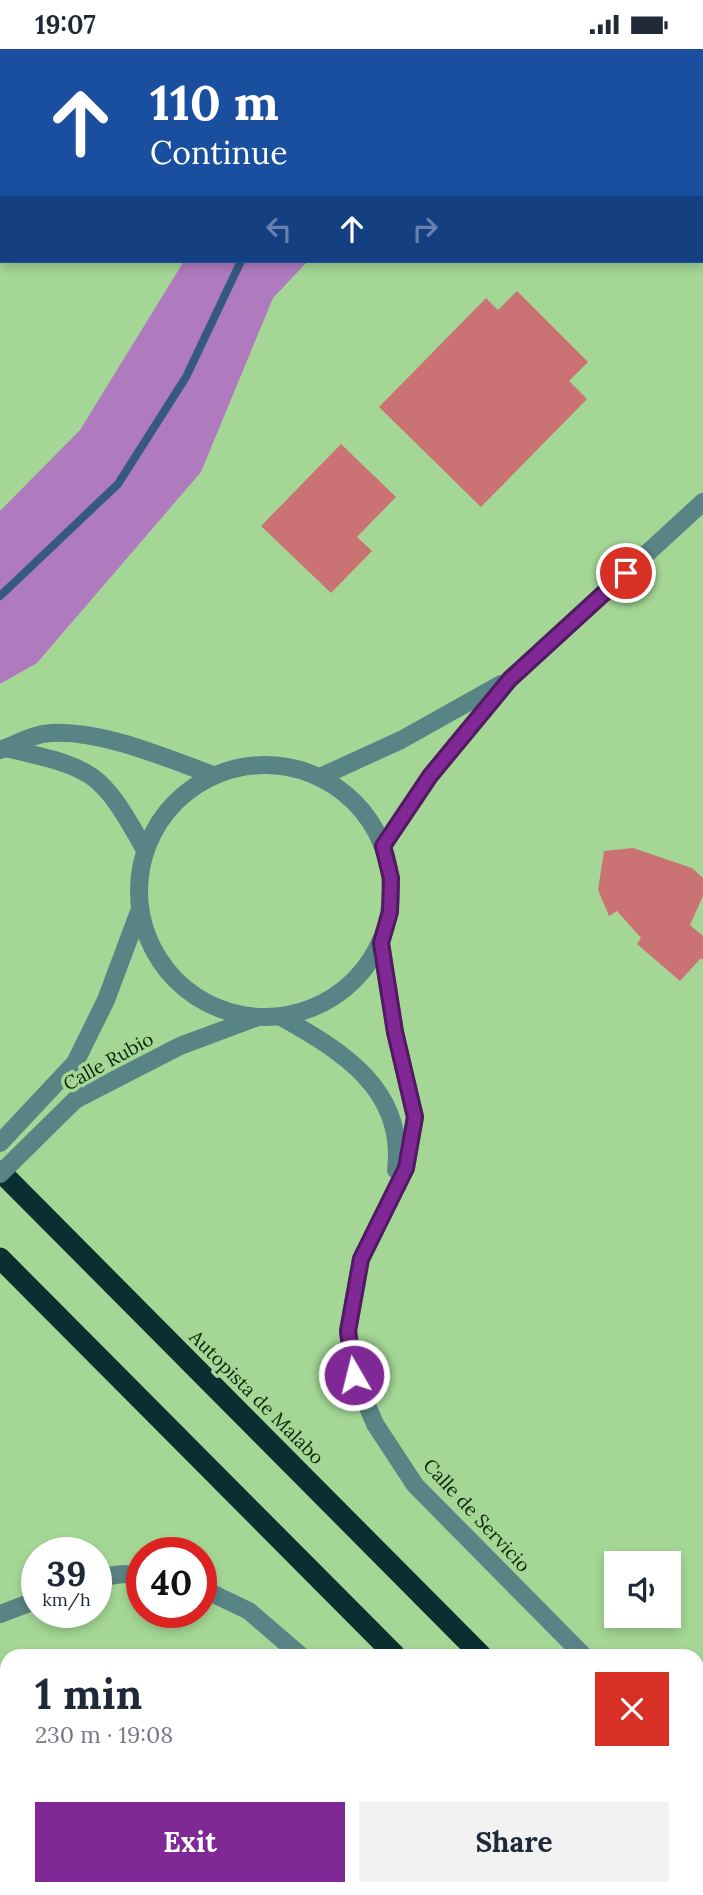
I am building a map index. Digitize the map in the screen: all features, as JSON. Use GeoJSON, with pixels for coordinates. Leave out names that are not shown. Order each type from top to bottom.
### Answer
{"type":"FeatureCollection","features":[{"type":"Feature","properties":{"kind":"highway","name":"Autopista de Malabo"},"geometry":{"type":"LineString","coordinates":[[0,1172],[475,1649]]}},
{"type":"Feature","properties":{"kind":"highway"},"geometry":{"type":"LineString","coordinates":[[0,1258],[389,1649]]}},
{"type":"Feature","properties":{"kind":"street"},"geometry":{"type":"LineString","coordinates":[[383,846],[430,776],[510,679],[703,502]]}},
{"type":"Feature","properties":{"kind":"street"},"geometry":{"type":"LineString","coordinates":[[320,777],[401,740],[510,679]]}},
{"type":"Feature","properties":{"kind":"street"},"geometry":{"type":"LineString","coordinates":[[3,749],[34,736],[69,734],[114,742],[213,775]]}},
{"type":"Feature","properties":{"kind":"street"},"geometry":{"type":"LineString","coordinates":[[3,749],[62,761],[96,777],[121,806],[145,850]]}},
{"type":"Feature","properties":{"kind":"street"},"geometry":{"type":"LineString","coordinates":[[248,766],[285,766],[320,777],[346,795],[368,818],[383,846],[391,878],[390,912],[381,943],[357,979],[322,1004],[281,1017],[258,1017],[216,1007],[180,983],[153,949],[140,909],[139,879],[145,850],[160,819],[176,802],[213,775],[248,766]]}},
{"type":"Feature","properties":{"kind":"street","name":"Calle Rubio"},"geometry":{"type":"LineString","coordinates":[[0,1143],[59,1085],[89,1038],[127,948],[140,909]]}},
{"type":"Feature","properties":{"kind":"street","name":"Calle de Servicio"},"geometry":{"type":"LineString","coordinates":[[381,943],[395,1032],[415,1117],[406,1168],[361,1259],[348,1331],[354,1375],[375,1425],[415,1485],[577,1649]]}},
{"type":"Feature","properties":{"kind":"street","name":"Calle Rubio"},"geometry":{"type":"LineString","coordinates":[[0,1172],[75,1100],[180,1046],[258,1017]]}},
{"type":"Feature","properties":{"kind":"street","name":"Calle de Servicio"},"geometry":{"type":"LineString","coordinates":[[281,1017],[326,1042],[361,1071],[382,1096],[393,1118],[398,1151],[394,1189]]}},
{"type":"Feature","properties":{"kind":"street"},"geometry":{"type":"LineString","coordinates":[[217,1596],[249,1611],[293,1649]]}},
{"type":"Feature","properties":{"kind":"street"},"geometry":{"type":"LineString","coordinates":[[0,1614],[21,1606]]}},
{"type":"Feature","properties":{"kind":"shaded area"},"geometry":{"type":"Polygon","coordinates":[[[183,263],[306,263],[273,298],[201,472],[37,663],[0,684],[0,511],[80,430],[183,263]]]}},
{"type":"Feature","properties":{"kind":"building"},"geometry":{"type":"Polygon","coordinates":[[[517,291],[588,362],[569,381],[587,399],[481,507],[379,407],[486,298],[498,310],[517,291]]]}},
{"type":"Feature","properties":{"kind":"building"},"geometry":{"type":"Polygon","coordinates":[[[341,444],[396,497],[357,537],[372,551],[331,593],[261,526],[341,444]]]}},
{"type":"Feature","properties":{"kind":"building"},"geometry":{"type":"Polygon","coordinates":[[[633,848],[692,868],[703,878],[703,896],[690,925],[703,936],[703,960],[701,958],[680,981],[637,944],[641,938],[617,911],[609,916],[598,890],[604,851],[633,848]]]}},
{"type":"Feature","properties":{"kind":"waterway"},"geometry":{"type":"LineString","coordinates":[[0,596],[118,484],[186,377],[240,263]]}},
{"type":"Feature","properties":{"kind":"route"},"geometry":{"type":"LineString","coordinates":[[354,1375],[348,1331],[361,1259],[406,1168],[415,1117],[412,1095],[395,1032],[381,943],[390,912],[391,878],[383,846],[430,776],[510,679],[626,573]]}}]}
